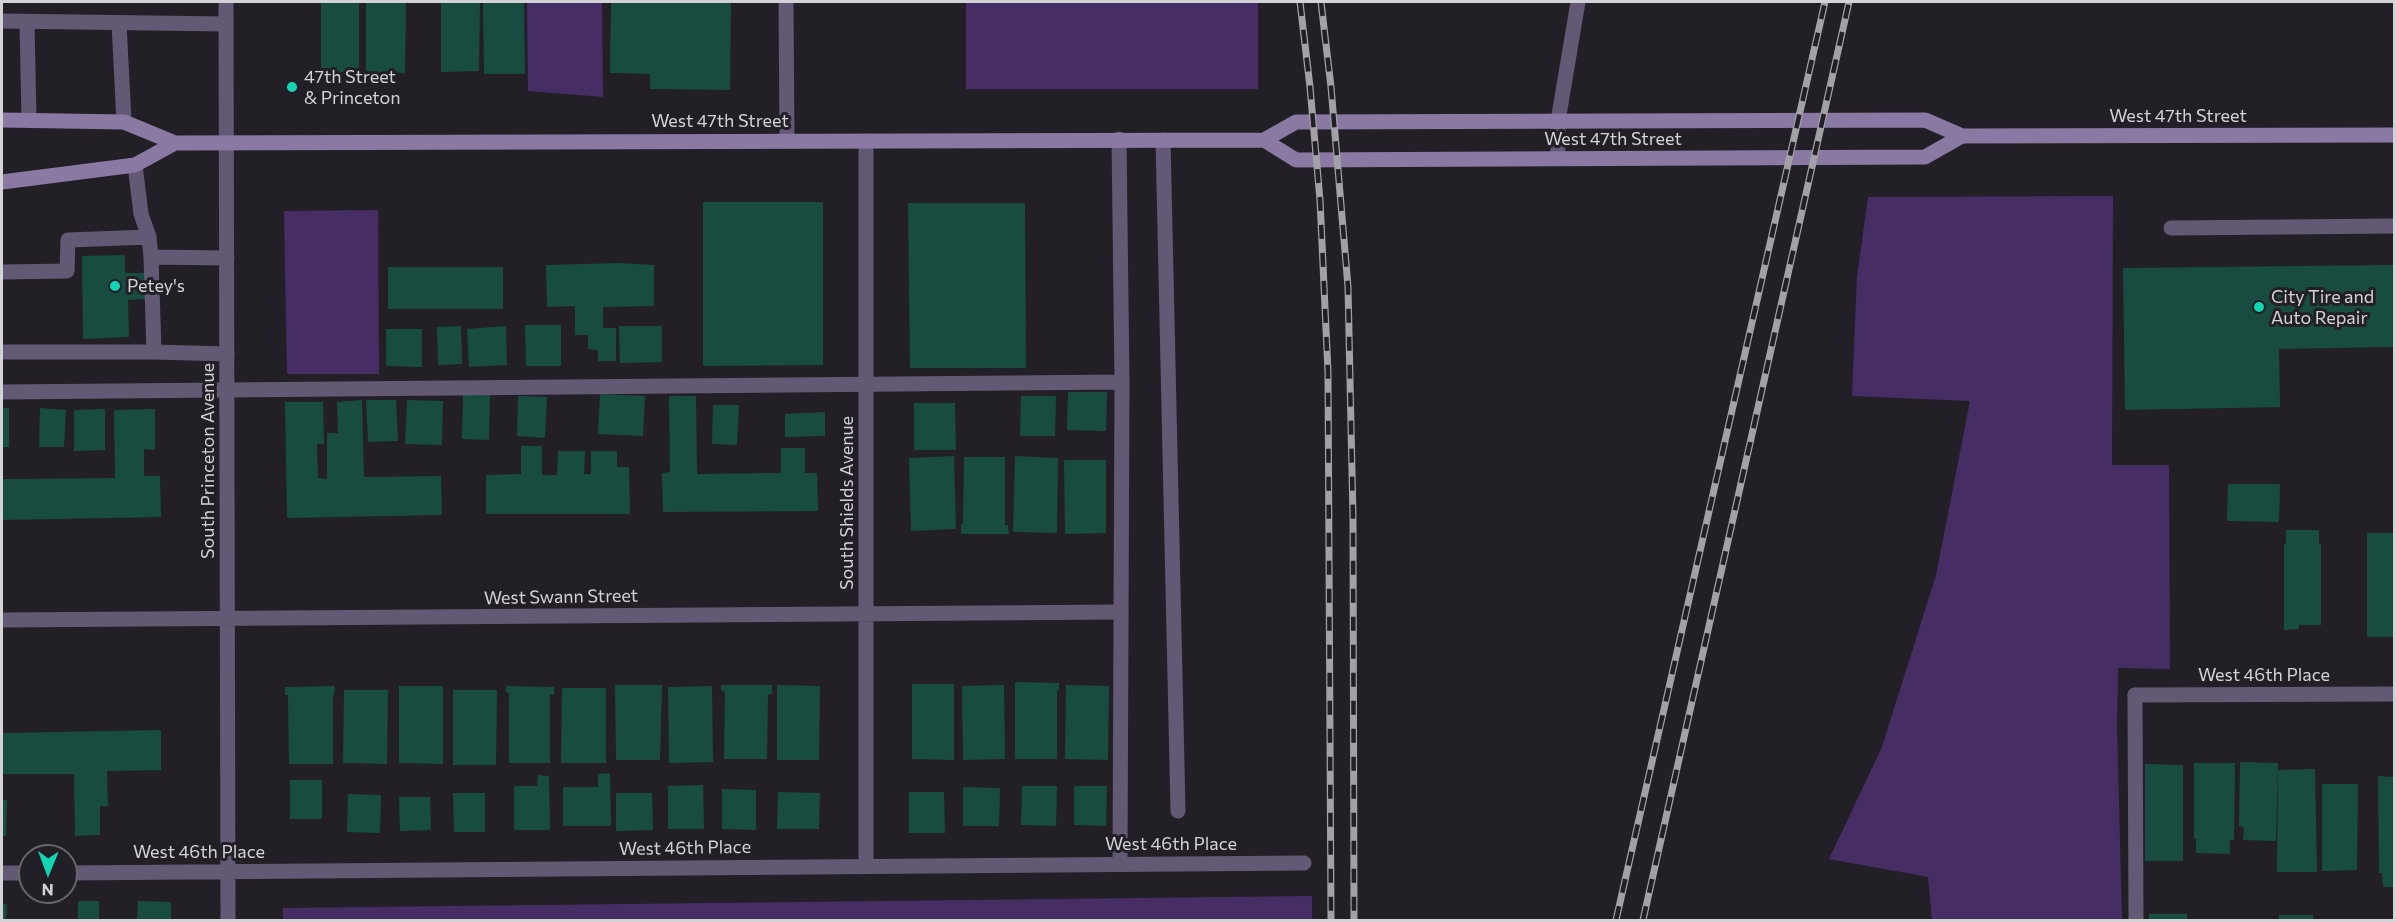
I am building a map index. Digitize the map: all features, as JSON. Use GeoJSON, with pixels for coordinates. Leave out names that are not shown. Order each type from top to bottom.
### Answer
{"type":"FeatureCollection","features":[{"type":"Feature","properties":{"kind":"main road","name":"West 47th Street"},"geometry":{"type":"LineString","coordinates":[[2,120],[124,122],[175,143],[1264,140],[1296,122],[1558,121],[1925,120],[1962,136],[2394,135]]}},
{"type":"Feature","properties":{"kind":"main road","name":"West 47th Street"},"geometry":{"type":"LineString","coordinates":[[1264,140],[1296,160],[1924,157],[1962,136]]}},
{"type":"Feature","properties":{"kind":"main road","name":"West 47th Street"},"geometry":{"type":"LineString","coordinates":[[2,182],[135,165],[175,143]]}},
{"type":"Feature","properties":{"kind":"street","name":"South Princeton Avenue"},"geometry":{"type":"LineString","coordinates":[[226,2],[228,921]]}},
{"type":"Feature","properties":{"kind":"street"},"geometry":{"type":"LineString","coordinates":[[786,2],[787,140]]}},
{"type":"Feature","properties":{"kind":"street"},"geometry":{"type":"LineString","coordinates":[[1558,158],[1558,121],[1578,2]]}},
{"type":"Feature","properties":{"kind":"street"},"geometry":{"type":"LineString","coordinates":[[2,21],[226,24]]}},
{"type":"Feature","properties":{"kind":"street"},"geometry":{"type":"LineString","coordinates":[[27,22],[29,120]]}},
{"type":"Feature","properties":{"kind":"street"},"geometry":{"type":"LineString","coordinates":[[119,23],[124,122]]}},
{"type":"Feature","properties":{"kind":"street"},"geometry":{"type":"LineString","coordinates":[[1119,140],[1122,382],[1120,863]]}},
{"type":"Feature","properties":{"kind":"street"},"geometry":{"type":"LineString","coordinates":[[1163,140],[1178,811]]}},
{"type":"Feature","properties":{"kind":"street","name":"South Shields Avenue"},"geometry":{"type":"LineString","coordinates":[[866,141],[866,866]]}},
{"type":"Feature","properties":{"kind":"street"},"geometry":{"type":"LineString","coordinates":[[135,165],[141,214],[149,237],[154,352]]}},
{"type":"Feature","properties":{"kind":"street"},"geometry":{"type":"LineString","coordinates":[[2171,228],[2394,226]]}},
{"type":"Feature","properties":{"kind":"street"},"geometry":{"type":"LineString","coordinates":[[2,272],[68,271],[68,240],[149,237]]}},
{"type":"Feature","properties":{"kind":"street"},"geometry":{"type":"LineString","coordinates":[[151,257],[227,258]]}},
{"type":"Feature","properties":{"kind":"street"},"geometry":{"type":"LineString","coordinates":[[2,352],[227,354]]}},
{"type":"Feature","properties":{"kind":"street"},"geometry":{"type":"LineString","coordinates":[[2,392],[1122,382]]}},
{"type":"Feature","properties":{"kind":"street","name":"West Swann Street"},"geometry":{"type":"LineString","coordinates":[[2,620],[1121,612]]}},
{"type":"Feature","properties":{"kind":"street","name":"West 46th Place"},"geometry":{"type":"LineString","coordinates":[[2136,921],[2135,695],[2394,694]]}},
{"type":"Feature","properties":{"kind":"street","name":"West 46th Place"},"geometry":{"type":"LineString","coordinates":[[78,873],[1304,863]]}},
{"type":"Feature","properties":{"kind":"street"},"geometry":{"type":"LineString","coordinates":[[2,873],[18,873]]}},
{"type":"Feature","properties":{"kind":"shaded area"},"geometry":{"type":"Polygon","coordinates":[[[527,2],[602,2],[603,97],[528,91],[527,2]]]}},
{"type":"Feature","properties":{"kind":"shaded area"},"geometry":{"type":"Polygon","coordinates":[[[966,2],[1258,2],[1258,89],[966,89],[966,2]]]}},
{"type":"Feature","properties":{"kind":"shaded area"},"geometry":{"type":"Polygon","coordinates":[[[2113,196],[2112,465],[2169,465],[2170,669],[2118,668],[2117,726],[2122,920],[1932,920],[1928,877],[1829,859],[1882,747],[1936,575],[1970,401],[1852,396],[1857,277],[1868,197],[2113,196]]]}},
{"type":"Feature","properties":{"kind":"shaded area"},"geometry":{"type":"Polygon","coordinates":[[[378,210],[379,374],[287,374],[284,211],[378,210]]]}},
{"type":"Feature","properties":{"kind":"shaded area"},"geometry":{"type":"Polygon","coordinates":[[[1312,896],[1312,920],[283,920],[283,908],[1312,896]]]}},
{"type":"Feature","properties":{"kind":"building"},"geometry":{"type":"Polygon","coordinates":[[[321,2],[359,2],[359,72],[321,72],[321,2]]]}},
{"type":"Feature","properties":{"kind":"building"},"geometry":{"type":"Polygon","coordinates":[[[366,2],[406,2],[405,73],[366,72],[366,2]]]}},
{"type":"Feature","properties":{"kind":"building"},"geometry":{"type":"Polygon","coordinates":[[[441,2],[480,2],[479,71],[441,72],[441,2]]]}},
{"type":"Feature","properties":{"kind":"building"},"geometry":{"type":"Polygon","coordinates":[[[483,2],[524,2],[525,74],[484,74],[483,2]]]}},
{"type":"Feature","properties":{"kind":"building"},"geometry":{"type":"Polygon","coordinates":[[[611,2],[731,2],[730,90],[650,89],[650,74],[610,73],[611,2]]]}},
{"type":"Feature","properties":{"kind":"building"},"geometry":{"type":"Polygon","coordinates":[[[703,202],[823,202],[823,365],[703,366],[703,202]]]}},
{"type":"Feature","properties":{"kind":"building"},"geometry":{"type":"Polygon","coordinates":[[[908,203],[1025,203],[1026,368],[910,368],[908,203]]]}},
{"type":"Feature","properties":{"kind":"building","name":"Petey's"},"geometry":{"type":"Polygon","coordinates":[[[125,255],[125,273],[147,273],[147,299],[128,300],[129,337],[83,339],[82,256],[125,255]]]}},
{"type":"Feature","properties":{"kind":"building"},"geometry":{"type":"Polygon","coordinates":[[[619,263],[654,265],[654,306],[603,307],[603,328],[616,328],[616,361],[598,361],[598,350],[588,349],[588,335],[575,335],[575,306],[547,307],[546,265],[619,263]]]}},
{"type":"Feature","properties":{"kind":"building","name":"City Tire and Auto Repair"},"geometry":{"type":"Polygon","coordinates":[[[2394,265],[2394,347],[2279,349],[2280,407],[2125,410],[2123,268],[2394,265]]]}},
{"type":"Feature","properties":{"kind":"building"},"geometry":{"type":"Polygon","coordinates":[[[388,267],[503,267],[503,309],[388,309],[388,267]]]}},
{"type":"Feature","properties":{"kind":"building"},"geometry":{"type":"Polygon","coordinates":[[[525,325],[561,325],[561,366],[526,366],[525,325]]]}},
{"type":"Feature","properties":{"kind":"building"},"geometry":{"type":"Polygon","coordinates":[[[461,326],[462,364],[438,365],[437,327],[461,326]]]}},
{"type":"Feature","properties":{"kind":"building"},"geometry":{"type":"Polygon","coordinates":[[[506,326],[507,365],[469,367],[467,329],[506,326]]]}},
{"type":"Feature","properties":{"kind":"building"},"geometry":{"type":"Polygon","coordinates":[[[619,326],[662,326],[662,362],[620,363],[619,326]]]}},
{"type":"Feature","properties":{"kind":"building"},"geometry":{"type":"Polygon","coordinates":[[[386,329],[422,329],[422,367],[386,366],[386,329]]]}},
{"type":"Feature","properties":{"kind":"building"},"geometry":{"type":"Polygon","coordinates":[[[1068,392],[1107,392],[1106,431],[1067,430],[1068,392]]]}},
{"type":"Feature","properties":{"kind":"building"},"geometry":{"type":"Polygon","coordinates":[[[600,394],[645,396],[643,436],[598,434],[600,394]]]}},
{"type":"Feature","properties":{"kind":"building"},"geometry":{"type":"Polygon","coordinates":[[[463,395],[490,395],[489,440],[462,439],[463,395]]]}},
{"type":"Feature","properties":{"kind":"building"},"geometry":{"type":"Polygon","coordinates":[[[518,396],[547,397],[545,438],[517,436],[518,396]]]}},
{"type":"Feature","properties":{"kind":"building"},"geometry":{"type":"Polygon","coordinates":[[[669,396],[696,396],[697,474],[781,473],[781,448],[805,448],[805,473],[817,473],[818,511],[663,512],[662,473],[670,472],[669,396]]]}},
{"type":"Feature","properties":{"kind":"building"},"geometry":{"type":"Polygon","coordinates":[[[1021,396],[1056,396],[1055,436],[1020,436],[1021,396]]]}},
{"type":"Feature","properties":{"kind":"building"},"geometry":{"type":"Polygon","coordinates":[[[362,400],[364,477],[441,476],[442,515],[287,518],[285,402],[323,402],[324,444],[317,444],[318,478],[327,479],[327,433],[338,433],[337,402],[362,400]]]}},
{"type":"Feature","properties":{"kind":"building"},"geometry":{"type":"Polygon","coordinates":[[[366,400],[396,400],[398,441],[368,442],[366,400]]]}},
{"type":"Feature","properties":{"kind":"building"},"geometry":{"type":"Polygon","coordinates":[[[407,400],[443,401],[442,445],[405,444],[407,400]]]}},
{"type":"Feature","properties":{"kind":"building"},"geometry":{"type":"Polygon","coordinates":[[[914,403],[955,403],[956,450],[914,450],[914,403]]]}},
{"type":"Feature","properties":{"kind":"building"},"geometry":{"type":"Polygon","coordinates":[[[713,405],[739,405],[737,445],[712,444],[713,405]]]}},
{"type":"Feature","properties":{"kind":"building"},"geometry":{"type":"Polygon","coordinates":[[[2,408],[9,408],[9,447],[2,447],[2,408]]]}},
{"type":"Feature","properties":{"kind":"building"},"geometry":{"type":"Polygon","coordinates":[[[40,408],[66,410],[64,447],[39,447],[40,408]]]}},
{"type":"Feature","properties":{"kind":"building"},"geometry":{"type":"Polygon","coordinates":[[[105,409],[105,450],[74,451],[74,410],[105,409]]]}},
{"type":"Feature","properties":{"kind":"building"},"geometry":{"type":"Polygon","coordinates":[[[155,409],[155,450],[144,449],[144,476],[160,476],[161,517],[2,520],[2,479],[115,478],[114,410],[155,409]]]}},
{"type":"Feature","properties":{"kind":"building"},"geometry":{"type":"Polygon","coordinates":[[[825,412],[825,436],[785,437],[785,414],[825,412]]]}},
{"type":"Feature","properties":{"kind":"building"},"geometry":{"type":"Polygon","coordinates":[[[521,446],[542,446],[542,475],[557,475],[558,451],[585,451],[584,474],[591,474],[591,451],[617,451],[617,467],[629,467],[630,514],[486,514],[486,475],[521,474],[521,446]]]}},
{"type":"Feature","properties":{"kind":"building"},"geometry":{"type":"Polygon","coordinates":[[[954,456],[956,529],[911,531],[909,458],[954,456]]]}},
{"type":"Feature","properties":{"kind":"building"},"geometry":{"type":"Polygon","coordinates":[[[1015,456],[1058,458],[1057,533],[1013,532],[1015,456]]]}},
{"type":"Feature","properties":{"kind":"building"},"geometry":{"type":"Polygon","coordinates":[[[964,457],[1005,457],[1005,525],[1008,525],[1009,534],[961,534],[964,457]]]}},
{"type":"Feature","properties":{"kind":"building"},"geometry":{"type":"Polygon","coordinates":[[[1064,460],[1106,460],[1106,533],[1065,534],[1064,460]]]}},
{"type":"Feature","properties":{"kind":"building"},"geometry":{"type":"Polygon","coordinates":[[[2228,484],[2280,484],[2279,522],[2227,521],[2228,484]]]}},
{"type":"Feature","properties":{"kind":"building"},"geometry":{"type":"Polygon","coordinates":[[[2286,530],[2319,530],[2321,625],[2299,625],[2299,629],[2284,630],[2286,530]]]}},
{"type":"Feature","properties":{"kind":"building"},"geometry":{"type":"Polygon","coordinates":[[[2367,533],[2394,533],[2394,637],[2367,637],[2367,533]]]}},
{"type":"Feature","properties":{"kind":"building"},"geometry":{"type":"Polygon","coordinates":[[[1015,682],[1059,683],[1059,690],[1057,690],[1057,759],[1015,759],[1015,682]]]}},
{"type":"Feature","properties":{"kind":"building"},"geometry":{"type":"Polygon","coordinates":[[[912,684],[954,684],[954,760],[912,759],[912,684]]]}},
{"type":"Feature","properties":{"kind":"building"},"geometry":{"type":"Polygon","coordinates":[[[615,685],[662,685],[660,760],[616,760],[615,685]]]}},
{"type":"Feature","properties":{"kind":"building"},"geometry":{"type":"Polygon","coordinates":[[[721,685],[772,685],[772,694],[768,694],[767,759],[724,759],[725,692],[721,690],[721,685]]]}},
{"type":"Feature","properties":{"kind":"building"},"geometry":{"type":"Polygon","coordinates":[[[777,685],[820,686],[819,760],[777,760],[777,685]]]}},
{"type":"Feature","properties":{"kind":"building"},"geometry":{"type":"Polygon","coordinates":[[[1004,685],[1005,759],[963,760],[962,686],[1004,685]]]}},
{"type":"Feature","properties":{"kind":"building"},"geometry":{"type":"Polygon","coordinates":[[[1066,685],[1109,686],[1108,760],[1065,759],[1066,685]]]}},
{"type":"Feature","properties":{"kind":"building"},"geometry":{"type":"Polygon","coordinates":[[[335,686],[333,764],[289,764],[288,695],[285,695],[285,687],[335,686]]]}},
{"type":"Feature","properties":{"kind":"building"},"geometry":{"type":"Polygon","coordinates":[[[399,686],[443,686],[443,764],[399,763],[399,686]]]}},
{"type":"Feature","properties":{"kind":"building"},"geometry":{"type":"Polygon","coordinates":[[[506,686],[554,687],[554,695],[550,694],[550,763],[509,763],[509,693],[506,692],[506,686]]]}},
{"type":"Feature","properties":{"kind":"building"},"geometry":{"type":"Polygon","coordinates":[[[712,686],[713,762],[669,763],[668,687],[712,686]]]}},
{"type":"Feature","properties":{"kind":"building"},"geometry":{"type":"Polygon","coordinates":[[[562,688],[606,688],[606,763],[561,763],[562,688]]]}},
{"type":"Feature","properties":{"kind":"building"},"geometry":{"type":"Polygon","coordinates":[[[344,690],[388,690],[387,764],[343,763],[344,690]]]}},
{"type":"Feature","properties":{"kind":"building"},"geometry":{"type":"Polygon","coordinates":[[[453,690],[497,690],[496,765],[453,765],[453,690]]]}},
{"type":"Feature","properties":{"kind":"building"},"geometry":{"type":"Polygon","coordinates":[[[161,730],[161,770],[107,771],[108,806],[100,806],[100,835],[75,836],[74,774],[2,774],[2,733],[161,730]]]}},
{"type":"Feature","properties":{"kind":"building"},"geometry":{"type":"Polygon","coordinates":[[[2240,762],[2278,763],[2276,841],[2243,840],[2244,827],[2239,826],[2240,762]]]}},
{"type":"Feature","properties":{"kind":"building"},"geometry":{"type":"Polygon","coordinates":[[[2194,763],[2235,763],[2234,840],[2230,840],[2230,854],[2196,853],[2194,763]]]}},
{"type":"Feature","properties":{"kind":"building"},"geometry":{"type":"Polygon","coordinates":[[[2145,764],[2183,765],[2183,861],[2145,861],[2145,764]]]}},
{"type":"Feature","properties":{"kind":"building"},"geometry":{"type":"Polygon","coordinates":[[[2315,769],[2317,872],[2277,872],[2278,770],[2315,769]]]}},
{"type":"Feature","properties":{"kind":"building"},"geometry":{"type":"Polygon","coordinates":[[[610,773],[611,826],[563,826],[563,787],[598,787],[598,774],[610,773]]]}},
{"type":"Feature","properties":{"kind":"building"},"geometry":{"type":"Polygon","coordinates":[[[538,775],[549,776],[550,830],[514,830],[514,786],[537,786],[538,775]]]}},
{"type":"Feature","properties":{"kind":"building"},"geometry":{"type":"Polygon","coordinates":[[[2378,776],[2394,777],[2394,887],[2383,887],[2382,873],[2379,873],[2378,776]]]}},
{"type":"Feature","properties":{"kind":"building"},"geometry":{"type":"Polygon","coordinates":[[[290,780],[322,780],[322,819],[290,819],[290,780]]]}},
{"type":"Feature","properties":{"kind":"building"},"geometry":{"type":"Polygon","coordinates":[[[2322,784],[2358,784],[2357,870],[2322,871],[2322,784]]]}},
{"type":"Feature","properties":{"kind":"building"},"geometry":{"type":"Polygon","coordinates":[[[703,785],[704,829],[668,829],[668,786],[703,785]]]}},
{"type":"Feature","properties":{"kind":"building"},"geometry":{"type":"Polygon","coordinates":[[[1022,786],[1057,786],[1056,826],[1021,825],[1022,786]]]}},
{"type":"Feature","properties":{"kind":"building"},"geometry":{"type":"Polygon","coordinates":[[[1074,786],[1107,786],[1106,826],[1074,825],[1074,786]]]}},
{"type":"Feature","properties":{"kind":"building"},"geometry":{"type":"Polygon","coordinates":[[[963,787],[1000,788],[999,826],[963,826],[963,787]]]}},
{"type":"Feature","properties":{"kind":"building"},"geometry":{"type":"Polygon","coordinates":[[[722,789],[756,790],[756,830],[722,829],[722,789]]]}},
{"type":"Feature","properties":{"kind":"building"},"geometry":{"type":"Polygon","coordinates":[[[778,792],[820,793],[819,829],[777,829],[778,792]]]}},
{"type":"Feature","properties":{"kind":"building"},"geometry":{"type":"Polygon","coordinates":[[[909,792],[944,792],[945,833],[909,833],[909,792]]]}},
{"type":"Feature","properties":{"kind":"building"},"geometry":{"type":"Polygon","coordinates":[[[453,793],[485,793],[485,832],[454,832],[453,793]]]}},
{"type":"Feature","properties":{"kind":"building"},"geometry":{"type":"Polygon","coordinates":[[[616,793],[652,793],[653,830],[616,831],[616,793]]]}},
{"type":"Feature","properties":{"kind":"building"},"geometry":{"type":"Polygon","coordinates":[[[348,794],[381,795],[380,833],[347,832],[348,794]]]}},
{"type":"Feature","properties":{"kind":"building"},"geometry":{"type":"Polygon","coordinates":[[[399,797],[430,797],[431,830],[400,831],[399,797]]]}},
{"type":"Feature","properties":{"kind":"building"},"geometry":{"type":"Polygon","coordinates":[[[2,800],[7,800],[6,836],[2,836],[2,800]]]}},
{"type":"Feature","properties":{"kind":"building"},"geometry":{"type":"Polygon","coordinates":[[[78,901],[99,901],[99,920],[78,920],[78,901]]]}},
{"type":"Feature","properties":{"kind":"building"},"geometry":{"type":"Polygon","coordinates":[[[138,901],[171,902],[171,920],[137,920],[138,901]]]}},
{"type":"Feature","properties":{"kind":"building"},"geometry":{"type":"Polygon","coordinates":[[[2,904],[7,904],[6,920],[2,920],[2,904]]]}},
{"type":"Feature","properties":{"kind":"building"},"geometry":{"type":"Polygon","coordinates":[[[2149,914],[2187,914],[2187,920],[2149,920],[2149,914]]]}},
{"type":"Feature","properties":{"kind":"building"},"geometry":{"type":"Polygon","coordinates":[[[2279,915],[2313,915],[2313,920],[2279,920],[2279,915]]]}},
{"type":"Feature","properties":{"kind":"railway"},"geometry":{"type":"LineString","coordinates":[[1300,2],[1320,200],[1328,372],[1331,920]]}},
{"type":"Feature","properties":{"kind":"railway"},"geometry":{"type":"LineString","coordinates":[[1321,2],[1331,87],[1348,287],[1353,518],[1354,920]]}},
{"type":"Feature","properties":{"kind":"railway"},"geometry":{"type":"LineString","coordinates":[[1616,920],[1825,2]]}},
{"type":"Feature","properties":{"kind":"railway"},"geometry":{"type":"LineString","coordinates":[[1643,920],[1849,2]]}},
{"type":"Feature","properties":{"kind":"place","name":"47th Street & Princeton"},"geometry":{"type":"Point","coordinates":[292,87]}},
{"type":"Feature","properties":{"kind":"place","name":"Petey's"},"geometry":{"type":"Point","coordinates":[115,286]}},
{"type":"Feature","properties":{"kind":"place","name":"City Tire and Auto Repair"},"geometry":{"type":"Point","coordinates":[2259,307]}}]}
